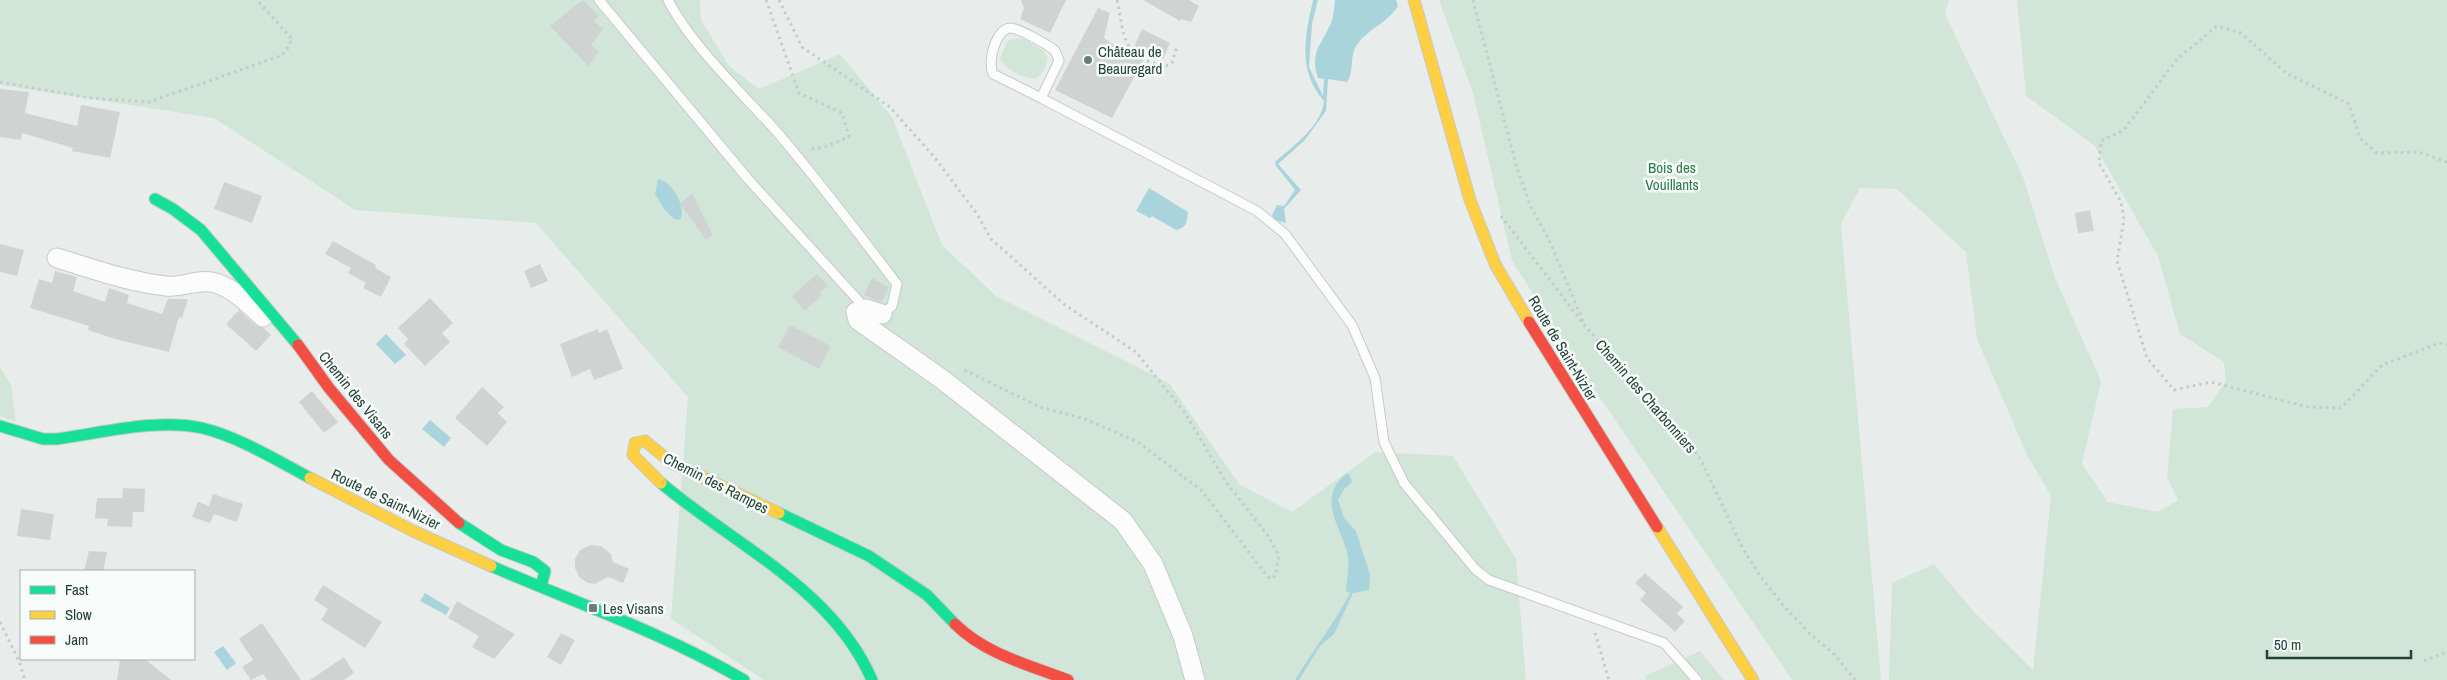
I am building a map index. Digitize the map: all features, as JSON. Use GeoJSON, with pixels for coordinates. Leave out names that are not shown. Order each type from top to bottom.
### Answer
{"type":"FeatureCollection","features":[{"type":"Feature","properties":{"kind":"main road","name":"Route de Saint-Nizier"},"geometry":{"type":"LineString","coordinates":[[1414,0],[1470,200],[1495,264],[1529,323],[1753,680]]}},
{"type":"Feature","properties":{"kind":"main road","name":"Chemin des Visans"},"geometry":{"type":"LineString","coordinates":[[155,199],[173,209],[201,230],[389,460],[460,524],[501,550],[533,562],[545,571],[545,578],[541,587]]}},
{"type":"Feature","properties":{"kind":"main road","name":"Route de Saint-Nizier"},"geometry":{"type":"LineString","coordinates":[[0,426],[43,439],[57,440],[164,424],[202,428],[250,447],[413,531],[703,656],[744,680]]}},
{"type":"Feature","properties":{"kind":"main road","name":"Chemin des Rampes"},"geometry":{"type":"LineString","coordinates":[[872,680],[860,654],[828,615],[770,564],[669,492],[647,473],[633,455],[636,444],[645,441],[672,463],[869,556],[927,595],[969,638],[1007,657],[1068,680]]}},
{"type":"Feature","properties":{"kind":"street"},"geometry":{"type":"LineString","coordinates":[[57,258],[132,280],[168,287],[194,282],[215,283],[230,290],[301,351]]}},
{"type":"Feature","properties":{"kind":"street"},"geometry":{"type":"LineString","coordinates":[[874,311],[856,312],[858,320],[942,380],[1123,521],[1153,564],[1183,636],[1195,680]]}},
{"type":"Feature","properties":{"kind":"lane"},"geometry":{"type":"LineString","coordinates":[[599,0],[748,179],[874,311],[892,306],[897,284],[785,142],[692,36],[676,16],[668,0]]}},
{"type":"Feature","properties":{"kind":"lane"},"geometry":{"type":"LineString","coordinates":[[1041,98],[1059,62],[1056,52],[1048,45],[1015,29],[1009,28],[1002,31],[990,56],[990,67],[994,74],[1257,211],[1285,234],[1352,325],[1365,352],[1375,378],[1384,442],[1404,484],[1476,570],[1489,580],[1664,643],[1698,680]]}},
{"type":"Feature","properties":{"kind":"path"},"geometry":{"type":"LineString","coordinates":[[0,82],[89,98],[149,102],[280,56],[286,51],[292,39],[257,0]]}},
{"type":"Feature","properties":{"kind":"path"},"geometry":{"type":"LineString","coordinates":[[766,0],[799,92],[842,113],[849,137],[822,148],[801,149],[785,142]]}},
{"type":"Feature","properties":{"kind":"path"},"geometry":{"type":"LineString","coordinates":[[779,0],[802,47],[890,107],[941,166],[977,214],[991,239],[1065,305],[1136,352],[1185,412],[1226,482],[1269,538],[1279,556],[1275,576],[1270,579],[1201,490],[1138,442],[1085,419],[1040,407],[959,367]]}},
{"type":"Feature","properties":{"kind":"path"},"geometry":{"type":"LineString","coordinates":[[1117,0],[1128,48],[1140,59],[1166,66],[1172,63],[1177,46]]}},
{"type":"Feature","properties":{"kind":"path"},"geometry":{"type":"LineString","coordinates":[[1473,0],[1516,165],[1530,205],[1550,242],[1585,326]]}},
{"type":"Feature","properties":{"kind":"path"},"geometry":{"type":"LineString","coordinates":[[2447,162],[2419,152],[2376,153],[2360,138],[2350,104],[2286,73],[2241,33],[2217,26],[2177,59],[2124,130],[2101,142],[2099,163],[2121,202],[2124,219],[2117,261],[2147,358],[2174,390],[2211,382],[2308,407],[2341,408],[2382,365],[2439,343],[2447,345]]}},
{"type":"Feature","properties":{"kind":"path","name":"Chemin des Charbonniers"},"geometry":{"type":"LineString","coordinates":[[1470,200],[1502,216],[1585,326],[1680,431],[1701,460],[1743,549],[1761,577],[1782,604],[1809,633],[1834,654],[1855,680]]}},
{"type":"Feature","properties":{"kind":"path"},"geometry":{"type":"LineString","coordinates":[[1590,615],[1609,680]]}},
{"type":"Feature","properties":{"kind":"path"},"geometry":{"type":"LineString","coordinates":[[0,622],[19,661],[25,680]]}},
{"type":"Feature","properties":{"kind":"path"},"geometry":{"type":"LineString","coordinates":[[2424,661],[2447,652]]}},
{"type":"Feature","properties":{"kind":"green space"},"geometry":{"type":"Polygon","coordinates":[[[0,0],[700,0],[701,20],[729,66],[759,89],[840,54],[892,117],[942,245],[996,296],[1169,383],[1240,485],[1292,512],[1375,452],[1453,456],[1516,559],[1526,680],[764,680],[671,619],[688,397],[536,223],[355,210],[214,118],[0,85],[0,0]]]}},
{"type":"Feature","properties":{"kind":"green space","name":"Bois des Vouillants"},"geometry":{"type":"Polygon","coordinates":[[[1439,0],[1949,0],[1945,14],[2023,177],[2055,278],[2101,381],[2082,464],[2108,502],[2158,512],[2178,500],[2167,477],[2173,409],[2208,407],[2226,381],[2224,362],[2180,334],[2158,256],[2095,146],[2026,96],[2017,0],[2447,0],[2447,680],[1889,680],[1892,583],[1934,564],[1974,612],[2033,670],[2051,496],[2027,455],[1977,339],[1966,252],[1897,189],[1860,188],[1841,224],[1881,680],[1792,680],[1594,389],[1512,261],[1473,93],[1439,0]]]}},
{"type":"Feature","properties":{"kind":"green space"},"geometry":{"type":"Polygon","coordinates":[[[1022,38],[1043,50],[1048,58],[1044,71],[1037,78],[1027,77],[1010,70],[1000,58],[1008,40],[1022,38]]]}},
{"type":"Feature","properties":{"kind":"green space"},"geometry":{"type":"Polygon","coordinates":[[[0,367],[11,385],[16,422],[0,416],[0,367]]]}},
{"type":"Feature","properties":{"kind":"green space"},"geometry":{"type":"Polygon","coordinates":[[[1700,651],[1724,680],[1646,680],[1645,676],[1700,651]]]}},
{"type":"Feature","properties":{"kind":"water"},"geometry":{"type":"Polygon","coordinates":[[[1313,0],[1318,0],[1312,24],[1309,67],[1323,96],[1324,79],[1318,78],[1315,61],[1318,49],[1332,20],[1335,0],[1396,0],[1398,6],[1365,36],[1355,48],[1347,82],[1328,79],[1326,111],[1304,141],[1278,164],[1301,190],[1284,209],[1286,223],[1275,220],[1272,215],[1277,205],[1284,206],[1295,190],[1276,166],[1275,162],[1298,143],[1312,128],[1322,110],[1324,101],[1315,90],[1310,78],[1305,53],[1313,0]]]}},
{"type":"Feature","properties":{"kind":"water"},"geometry":{"type":"Polygon","coordinates":[[[658,179],[668,184],[677,195],[682,215],[680,220],[674,219],[664,209],[655,194],[658,179]]]}},
{"type":"Feature","properties":{"kind":"water"},"geometry":{"type":"Polygon","coordinates":[[[1149,188],[1188,212],[1187,221],[1182,228],[1176,230],[1152,216],[1150,218],[1136,211],[1149,188]]]}},
{"type":"Feature","properties":{"kind":"water"},"geometry":{"type":"Polygon","coordinates":[[[386,334],[406,355],[395,364],[376,344],[386,334]]]}},
{"type":"Feature","properties":{"kind":"water"},"geometry":{"type":"Polygon","coordinates":[[[430,420],[451,438],[444,447],[422,429],[430,420]]]}},
{"type":"Feature","properties":{"kind":"water"},"geometry":{"type":"Polygon","coordinates":[[[1346,474],[1349,474],[1352,482],[1344,489],[1338,500],[1344,518],[1356,531],[1370,575],[1369,590],[1353,593],[1334,634],[1320,646],[1299,680],[1295,680],[1350,593],[1346,591],[1348,556],[1331,502],[1337,483],[1346,474]]]}},
{"type":"Feature","properties":{"kind":"water"},"geometry":{"type":"Polygon","coordinates":[[[425,593],[450,608],[446,615],[420,601],[425,593]]]}},
{"type":"Feature","properties":{"kind":"water"},"geometry":{"type":"Polygon","coordinates":[[[223,646],[236,663],[227,670],[214,652],[223,646]]]}},
{"type":"Feature","properties":{"kind":"building"},"geometry":{"type":"Polygon","coordinates":[[[583,0],[599,16],[594,21],[603,29],[591,45],[599,52],[588,66],[550,26],[583,0]]]}},
{"type":"Feature","properties":{"kind":"building"},"geometry":{"type":"Polygon","coordinates":[[[1021,0],[1066,0],[1050,33],[1020,19],[1024,8],[1021,0]]]}},
{"type":"Feature","properties":{"kind":"building"},"geometry":{"type":"Polygon","coordinates":[[[1143,0],[1189,0],[1199,6],[1191,22],[1181,19],[1180,21],[1143,0]]]}},
{"type":"Feature","properties":{"kind":"building","name":"Château de Beauregard"},"geometry":{"type":"Polygon","coordinates":[[[1098,8],[1110,13],[1104,38],[1130,56],[1142,29],[1170,43],[1163,59],[1147,53],[1112,118],[1055,90],[1098,8]]]}},
{"type":"Feature","properties":{"kind":"building"},"geometry":{"type":"Polygon","coordinates":[[[0,89],[29,92],[25,113],[77,126],[81,105],[120,112],[110,158],[72,151],[73,148],[22,133],[21,140],[0,137],[0,89]]]}},
{"type":"Feature","properties":{"kind":"building"},"geometry":{"type":"Polygon","coordinates":[[[224,182],[262,196],[252,223],[214,209],[224,182]]]}},
{"type":"Feature","properties":{"kind":"building"},"geometry":{"type":"Polygon","coordinates":[[[692,193],[713,235],[706,240],[680,204],[692,193]]]}},
{"type":"Feature","properties":{"kind":"building"},"geometry":{"type":"Polygon","coordinates":[[[2090,210],[2094,231],[2078,233],[2075,213],[2090,210]]]}},
{"type":"Feature","properties":{"kind":"building"},"geometry":{"type":"Polygon","coordinates":[[[333,241],[376,265],[375,268],[391,277],[381,297],[363,288],[366,283],[348,273],[351,268],[325,254],[333,241]]]}},
{"type":"Feature","properties":{"kind":"building"},"geometry":{"type":"Polygon","coordinates":[[[0,244],[24,250],[17,276],[0,272],[0,244]]]}},
{"type":"Feature","properties":{"kind":"building"},"geometry":{"type":"Polygon","coordinates":[[[540,264],[548,281],[531,288],[524,271],[540,264]]]}},
{"type":"Feature","properties":{"kind":"building"},"geometry":{"type":"Polygon","coordinates":[[[55,271],[77,277],[73,291],[105,302],[109,288],[129,295],[127,303],[162,314],[168,299],[188,299],[182,318],[179,317],[169,352],[115,339],[88,330],[89,326],[30,308],[39,279],[52,283],[55,271]]]}},
{"type":"Feature","properties":{"kind":"building"},"geometry":{"type":"Polygon","coordinates":[[[817,274],[828,286],[820,292],[822,295],[805,311],[792,296],[817,274]]]}},
{"type":"Feature","properties":{"kind":"building"},"geometry":{"type":"Polygon","coordinates":[[[872,278],[889,287],[881,302],[864,295],[872,278]]]}},
{"type":"Feature","properties":{"kind":"building"},"geometry":{"type":"Polygon","coordinates":[[[430,298],[453,323],[442,333],[450,342],[425,366],[404,344],[408,339],[398,328],[430,298]]]}},
{"type":"Feature","properties":{"kind":"building"},"geometry":{"type":"Polygon","coordinates":[[[239,310],[255,325],[264,328],[271,335],[256,351],[226,324],[239,310]]]}},
{"type":"Feature","properties":{"kind":"building"},"geometry":{"type":"Polygon","coordinates":[[[790,325],[831,346],[819,369],[778,347],[790,325]]]}},
{"type":"Feature","properties":{"kind":"building"},"geometry":{"type":"Polygon","coordinates":[[[598,329],[599,333],[607,329],[623,369],[594,380],[590,369],[572,377],[560,344],[598,329]]]}},
{"type":"Feature","properties":{"kind":"building"},"geometry":{"type":"Polygon","coordinates":[[[482,387],[504,407],[498,413],[507,422],[487,446],[455,418],[482,387]]]}},
{"type":"Feature","properties":{"kind":"building"},"geometry":{"type":"Polygon","coordinates":[[[312,391],[338,422],[324,433],[299,402],[312,391]]]}},
{"type":"Feature","properties":{"kind":"building"},"geometry":{"type":"Polygon","coordinates":[[[123,488],[145,489],[144,512],[133,512],[132,527],[107,526],[108,519],[95,518],[97,498],[122,498],[123,488]]]}},
{"type":"Feature","properties":{"kind":"building"},"geometry":{"type":"Polygon","coordinates":[[[213,494],[243,504],[237,522],[214,514],[210,523],[192,517],[198,502],[209,506],[213,494]]]}},
{"type":"Feature","properties":{"kind":"building"},"geometry":{"type":"Polygon","coordinates":[[[21,509],[54,514],[50,540],[17,536],[21,509]]]}},
{"type":"Feature","properties":{"kind":"building"},"geometry":{"type":"Polygon","coordinates":[[[591,545],[601,546],[611,554],[613,562],[629,569],[623,583],[608,577],[595,584],[588,583],[579,577],[575,568],[575,559],[580,550],[591,545]]]}},
{"type":"Feature","properties":{"kind":"building"},"geometry":{"type":"Polygon","coordinates":[[[89,551],[107,552],[103,570],[84,570],[89,551]]]}},
{"type":"Feature","properties":{"kind":"building"},"geometry":{"type":"Polygon","coordinates":[[[1645,573],[1683,607],[1677,614],[1685,621],[1675,632],[1640,600],[1646,593],[1635,583],[1645,573]]]}},
{"type":"Feature","properties":{"kind":"building"},"geometry":{"type":"Polygon","coordinates":[[[323,585],[382,622],[365,648],[321,620],[328,609],[314,600],[323,585]]]}},
{"type":"Feature","properties":{"kind":"building"},"geometry":{"type":"Polygon","coordinates":[[[457,601],[515,634],[494,659],[472,647],[479,636],[448,618],[457,601]]]}},
{"type":"Feature","properties":{"kind":"building"},"geometry":{"type":"Polygon","coordinates":[[[262,623],[301,680],[267,680],[263,674],[251,680],[242,667],[253,660],[239,639],[262,623]]]}},
{"type":"Feature","properties":{"kind":"building"},"geometry":{"type":"Polygon","coordinates":[[[561,633],[575,640],[561,665],[547,657],[561,633]]]}},
{"type":"Feature","properties":{"kind":"building"},"geometry":{"type":"Polygon","coordinates":[[[344,657],[354,673],[344,680],[310,680],[344,657]]]}},
{"type":"Feature","properties":{"kind":"building"},"geometry":{"type":"Polygon","coordinates":[[[120,660],[146,660],[171,680],[117,680],[120,660]]]}},
{"type":"Feature","properties":{"kind":"traffic: fast"},"geometry":{"type":"LineString","coordinates":[[155,199],[173,209],[201,230],[298,345]]}},
{"type":"Feature","properties":{"kind":"traffic: fast"},"geometry":{"type":"LineString","coordinates":[[0,426],[43,439],[57,439],[111,430],[185,425],[202,428],[229,437],[310,478]]}},
{"type":"Feature","properties":{"kind":"traffic: fast"},"geometry":{"type":"LineString","coordinates":[[661,483],[779,570],[807,594],[833,619],[855,648],[872,680]]}},
{"type":"Feature","properties":{"kind":"traffic: fast"},"geometry":{"type":"LineString","coordinates":[[779,513],[869,556],[927,595],[955,624]]}},
{"type":"Feature","properties":{"kind":"traffic: fast"},"geometry":{"type":"LineString","coordinates":[[459,523],[501,550],[533,562],[545,571],[541,587]]}},
{"type":"Feature","properties":{"kind":"traffic: fast"},"geometry":{"type":"LineString","coordinates":[[491,566],[651,633],[714,663],[744,680]]}},
{"type":"Feature","properties":{"kind":"traffic: slow"},"geometry":{"type":"LineString","coordinates":[[1414,0],[1470,200],[1495,264],[1529,322]]}},
{"type":"Feature","properties":{"kind":"traffic: slow"},"geometry":{"type":"LineString","coordinates":[[661,483],[633,455],[635,443],[645,441],[672,463],[779,513]]}},
{"type":"Feature","properties":{"kind":"traffic: slow"},"geometry":{"type":"LineString","coordinates":[[310,478],[413,531],[491,566]]}},
{"type":"Feature","properties":{"kind":"traffic: slow"},"geometry":{"type":"LineString","coordinates":[[1657,527],[1753,680]]}},
{"type":"Feature","properties":{"kind":"traffic: jam"},"geometry":{"type":"LineString","coordinates":[[1529,322],[1657,527]]}},
{"type":"Feature","properties":{"kind":"traffic: jam"},"geometry":{"type":"LineString","coordinates":[[298,345],[329,388],[389,460],[459,523]]}},
{"type":"Feature","properties":{"kind":"traffic: jam"},"geometry":{"type":"LineString","coordinates":[[955,624],[980,643],[1008,658],[1068,680]]}},
{"type":"Feature","properties":{"kind":"place","name":"Château de Beauregard"},"geometry":{"type":"Point","coordinates":[1088,60]}},
{"type":"Feature","properties":{"kind":"place","name":"Les Visans"},"geometry":{"type":"Point","coordinates":[593,608]}}]}
